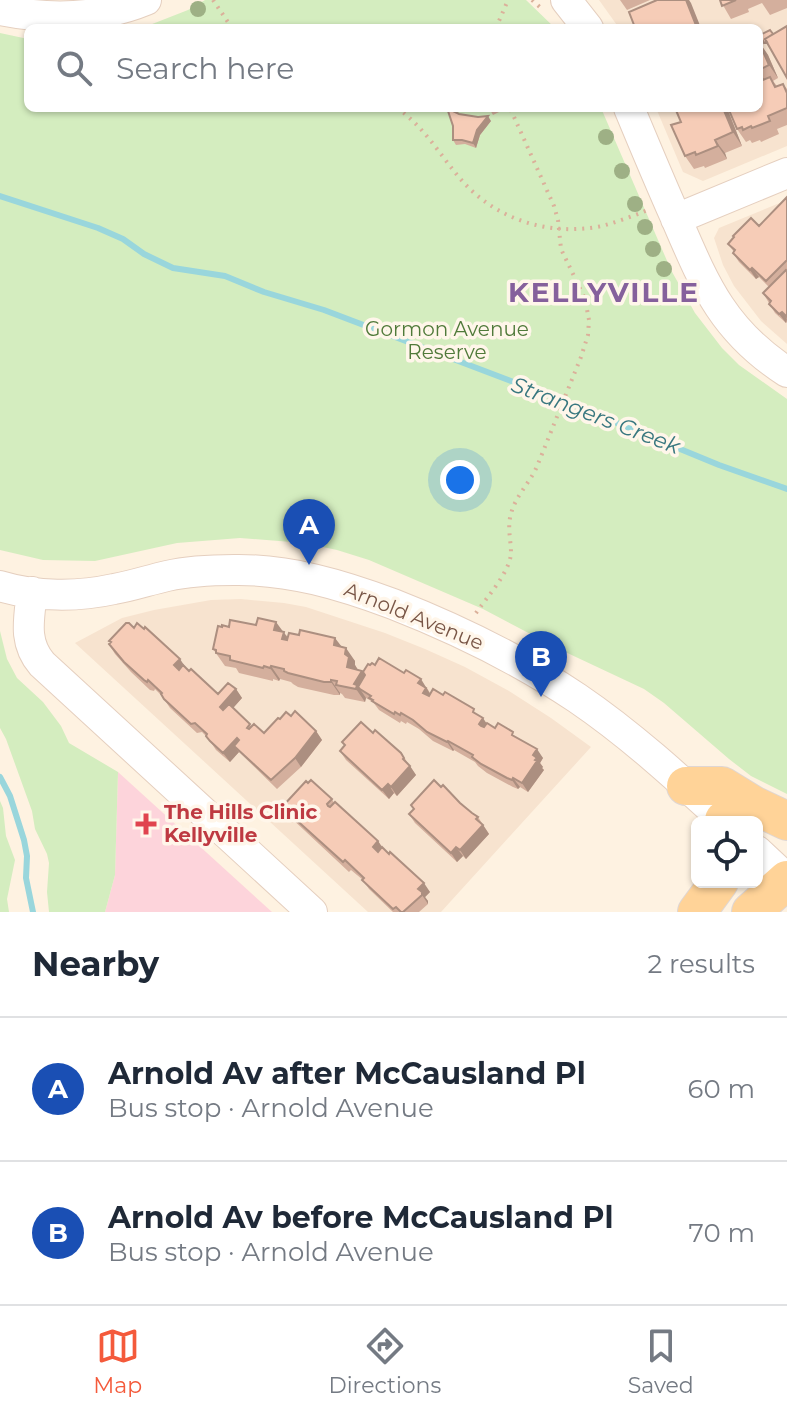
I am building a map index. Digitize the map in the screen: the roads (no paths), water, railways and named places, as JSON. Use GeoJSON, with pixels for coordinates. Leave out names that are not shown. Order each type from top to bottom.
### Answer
{"type":"FeatureCollection","features":[{"type":"Feature","properties":{"kind":"main road"},"geometry":{"type":"LineString","coordinates":[[686,786],[722,786],[787,821]]}},
{"type":"Feature","properties":{"kind":"main road"},"geometry":{"type":"LineString","coordinates":[[751,912],[787,880]]}},
{"type":"Feature","properties":{"kind":"main road"},"geometry":{"type":"LineString","coordinates":[[697,912],[715,888]]}},
{"type":"Feature","properties":{"kind":"street"},"geometry":{"type":"LineString","coordinates":[[0,10],[66,17],[116,10],[146,0]]}},
{"type":"Feature","properties":{"kind":"street"},"geometry":{"type":"LineString","coordinates":[[566,0],[585,24]]}},
{"type":"Feature","properties":{"kind":"street"},"geometry":{"type":"LineString","coordinates":[[630,112],[667,212],[702,280],[721,310],[745,338],[787,372]]}},
{"type":"Feature","properties":{"kind":"street"},"geometry":{"type":"LineString","coordinates":[[667,212],[787,173]]}},
{"type":"Feature","properties":{"kind":"street","name":"Arnold Avenue"},"geometry":{"type":"LineString","coordinates":[[0,586],[61,595],[96,593],[189,572],[235,570],[278,572],[344,587],[425,616],[550,680],[621,730],[719,816]]}},
{"type":"Feature","properties":{"kind":"street"},"geometry":{"type":"LineString","coordinates":[[32,592],[29,641],[42,664],[312,912]]}},
{"type":"Feature","properties":{"kind":"street"},"geometry":{"type":"LineString","coordinates":[[763,857],[787,880]]}},
{"type":"Feature","properties":{"kind":"waterway","name":"Strangers Creek"},"geometry":{"type":"LineString","coordinates":[[0,196],[98,228],[173,268],[225,276],[264,292],[324,310],[787,489]]}},
{"type":"Feature","properties":{"kind":"waterway"},"geometry":{"type":"LineString","coordinates":[[0,777],[10,796],[24,840],[26,878],[33,912]]}},
{"type":"Feature","properties":{"kind":"place","name":"Arnold Av after McCausland Pl"},"geometry":{"type":"Point","coordinates":[309,565]}},
{"type":"Feature","properties":{"kind":"place","name":"Arnold Av before McCausland Pl"},"geometry":{"type":"Point","coordinates":[541,697]}},
{"type":"Feature","properties":{"kind":"place","name":"The Hills Clinic Kellyville"},"geometry":{"type":"Point","coordinates":[146,824]}},
{"type":"Feature","properties":{"kind":"district","name":"KELLYVILLE"},"geometry":{"type":"Point","coordinates":[604,292]}},
{"type":"Feature","properties":{"kind":"park label","name":"Gormon Avenue Reserve"},"geometry":{"type":"Point","coordinates":[447,340]}}]}
